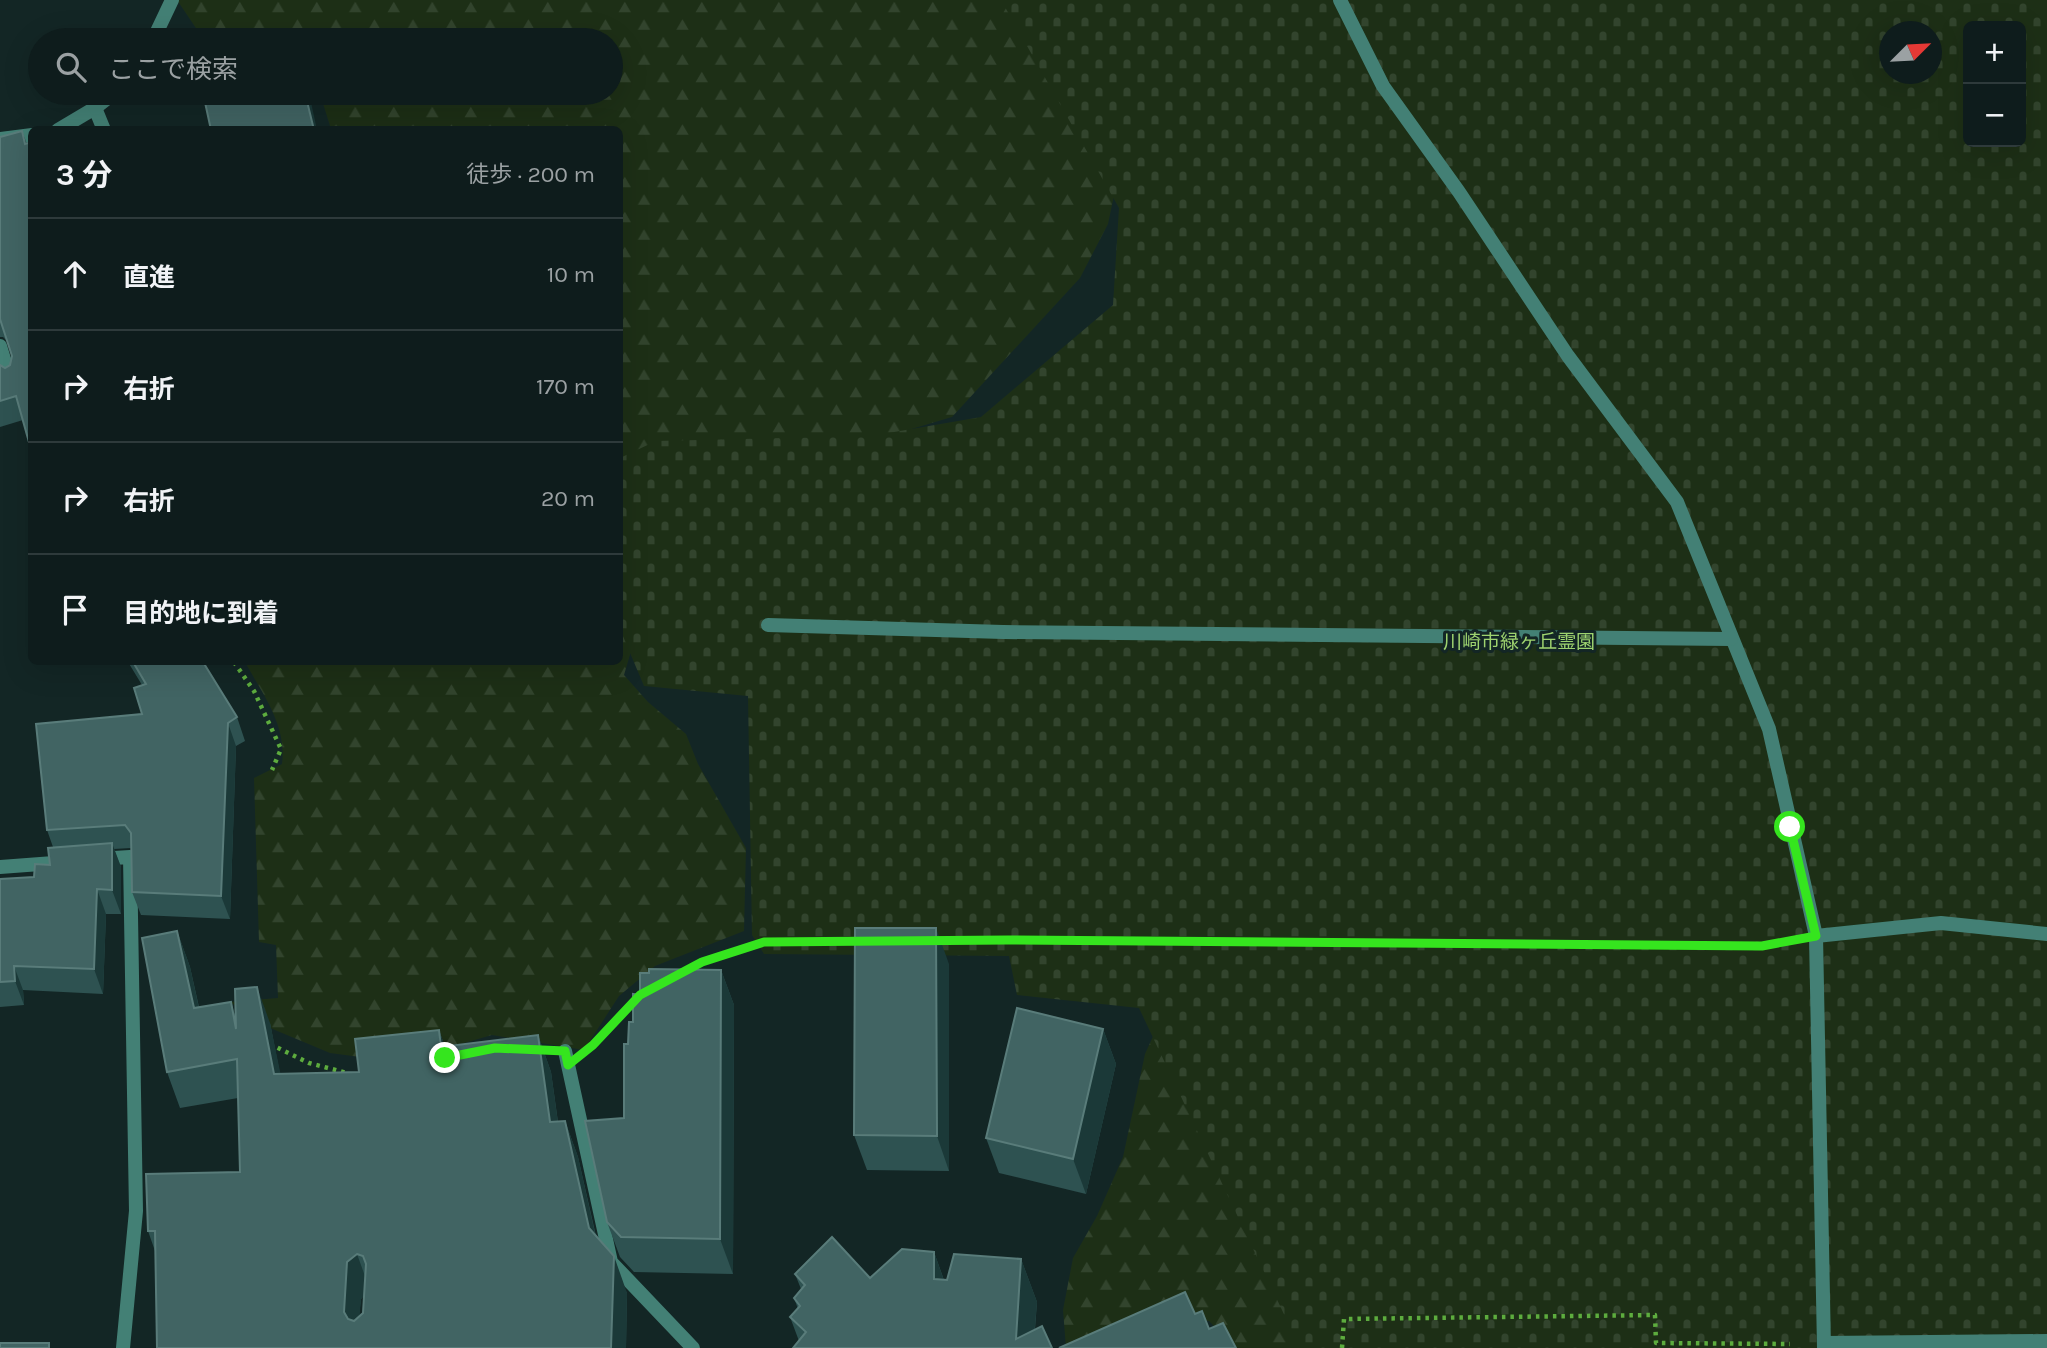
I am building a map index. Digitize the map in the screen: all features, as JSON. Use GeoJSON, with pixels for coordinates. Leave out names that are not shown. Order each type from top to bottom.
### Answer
{"type":"FeatureCollection","features":[{"type":"Feature","properties":{"kind":"street"},"geometry":{"type":"LineString","coordinates":[[159,28],[172,0]]}},
{"type":"Feature","properties":{"kind":"street"},"geometry":{"type":"LineString","coordinates":[[1340,0],[1383,86],[1459,192],[1568,356],[1677,502],[1769,729],[1816,936],[1824,1345],[2047,1341]]}},
{"type":"Feature","properties":{"kind":"street"},"geometry":{"type":"LineString","coordinates":[[65,126],[99,105]]}},
{"type":"Feature","properties":{"kind":"street"},"geometry":{"type":"LineString","coordinates":[[95,108],[102,126]]}},
{"type":"Feature","properties":{"kind":"street"},"geometry":{"type":"LineString","coordinates":[[0,139],[28,136]]}},
{"type":"Feature","properties":{"kind":"street"},"geometry":{"type":"LineString","coordinates":[[0,346],[11,382]]}},
{"type":"Feature","properties":{"kind":"street"},"geometry":{"type":"LineString","coordinates":[[768,625],[1003,632],[1731,639]]}},
{"type":"Feature","properties":{"kind":"street"},"geometry":{"type":"LineString","coordinates":[[0,867],[130,857],[136,1210],[123,1348]]}},
{"type":"Feature","properties":{"kind":"street"},"geometry":{"type":"LineString","coordinates":[[1816,936],[1941,923],[2047,934]]}},
{"type":"Feature","properties":{"kind":"street"},"geometry":{"type":"LineString","coordinates":[[567,1058],[611,1262],[693,1348]]}},
{"type":"Feature","properties":{"kind":"path"},"geometry":{"type":"LineString","coordinates":[[236,665],[254,691],[281,749],[272,770]]}},
{"type":"Feature","properties":{"kind":"path"},"geometry":{"type":"LineString","coordinates":[[927,941],[1762,946],[1816,936]]}},
{"type":"Feature","properties":{"kind":"path"},"geometry":{"type":"LineString","coordinates":[[677,975],[702,962],[764,942],[873,941]]}},
{"type":"Feature","properties":{"kind":"path"},"geometry":{"type":"LineString","coordinates":[[567,1058],[593,1045],[640,995]]}},
{"type":"Feature","properties":{"kind":"path"},"geometry":{"type":"LineString","coordinates":[[264,1041],[309,1063],[350,1074]]}},
{"type":"Feature","properties":{"kind":"path"},"geometry":{"type":"LineString","coordinates":[[1342,1348],[1344,1319],[1555,1314],[1655,1315],[1656,1343],[1798,1343]]}},
{"type":"Feature","properties":{"kind":"green space"},"geometry":{"type":"Polygon","coordinates":[[[177,0],[1011,0],[1116,186],[1108,224],[1080,278],[952,417],[898,433],[623,596],[623,126],[330,126],[324,105],[623,105],[623,28],[196,28],[177,0]]]}},
{"type":"Feature","properties":{"kind":"green space","name":"川崎市緑ヶ丘霊園"},"geometry":{"type":"Polygon","coordinates":[[[1001,0],[2047,0],[2047,1348],[1300,1348],[1139,1008],[1017,995],[1009,956],[764,954],[752,935],[748,696],[644,686],[623,636],[623,457],[656,441],[871,436],[981,417],[1113,305],[1119,208],[1001,0]]]}},
{"type":"Feature","properties":{"kind":"green space"},"geometry":{"type":"Polygon","coordinates":[[[623,616],[634,641],[624,675],[648,702],[686,734],[698,764],[746,848],[744,931],[655,966],[619,996],[584,1050],[492,1035],[398,1062],[330,1053],[263,1025],[230,1002],[278,998],[276,945],[259,942],[254,778],[282,764],[283,750],[277,723],[247,665],[623,665],[623,616]]]}},
{"type":"Feature","properties":{"kind":"green space"},"geometry":{"type":"Polygon","coordinates":[[[1166,1008],[1320,1348],[1235,1348],[1209,1321],[1162,1317],[1066,1348],[1063,1310],[1073,1258],[1097,1216],[1123,1157],[1145,1054],[1166,1008]]]}},
{"type":"Feature","properties":{"kind":"building"},"geometry":{"type":"Polygon","coordinates":[[[206,105],[308,105],[313,126],[210,126],[206,105]]]}},
{"type":"Feature","properties":{"kind":"building"},"geometry":{"type":"Polygon","coordinates":[[[22,131],[25,144],[28,143],[28,439],[16,396],[0,401],[0,365],[5,368],[10,365],[12,356],[0,319],[0,137],[22,131]]]}},
{"type":"Feature","properties":{"kind":"building"},"geometry":{"type":"Polygon","coordinates":[[[135,665],[205,665],[237,717],[228,723],[221,896],[132,892],[131,833],[125,825],[47,830],[36,724],[142,714],[134,688],[146,684],[135,665]]]}},
{"type":"Feature","properties":{"kind":"building"},"geometry":{"type":"Polygon","coordinates":[[[112,843],[112,890],[97,889],[94,969],[14,966],[15,981],[0,982],[0,879],[34,877],[35,864],[50,865],[48,848],[112,843]]]}},
{"type":"Feature","properties":{"kind":"building"},"geometry":{"type":"Polygon","coordinates":[[[855,928],[936,928],[937,1136],[854,1135],[855,928]]]}},
{"type":"Feature","properties":{"kind":"building"},"geometry":{"type":"Polygon","coordinates":[[[177,931],[194,1008],[231,1002],[236,1029],[235,989],[257,987],[274,1074],[359,1072],[355,1039],[439,1030],[441,1047],[538,1035],[550,1122],[565,1121],[589,1228],[614,1256],[611,1348],[157,1348],[155,1231],[148,1231],[146,1174],[240,1172],[237,1059],[167,1072],[142,938],[177,931]],[[357,1254],[347,1262],[344,1312],[348,1319],[354,1321],[363,1313],[366,1264],[363,1256],[357,1254]]]}},
{"type":"Feature","properties":{"kind":"building"},"geometry":{"type":"Polygon","coordinates":[[[649,969],[721,970],[720,1239],[621,1237],[607,1222],[585,1121],[624,1118],[624,1044],[628,1044],[629,1022],[633,1022],[633,994],[640,995],[640,973],[649,973],[649,969]]]}},
{"type":"Feature","properties":{"kind":"building"},"geometry":{"type":"Polygon","coordinates":[[[1017,1008],[1103,1029],[1073,1159],[986,1138],[1017,1008]]]}},
{"type":"Feature","properties":{"kind":"building"},"geometry":{"type":"Polygon","coordinates":[[[832,1237],[870,1278],[902,1249],[934,1252],[934,1279],[947,1280],[954,1254],[1021,1259],[1016,1339],[1042,1326],[1052,1348],[793,1348],[806,1332],[790,1317],[800,1306],[794,1298],[805,1285],[795,1274],[832,1237]]]}},
{"type":"Feature","properties":{"kind":"building"},"geometry":{"type":"Polygon","coordinates":[[[1185,1292],[1195,1314],[1202,1311],[1209,1329],[1223,1323],[1236,1348],[1059,1348],[1185,1292]]]}},
{"type":"Feature","properties":{"kind":"building"},"geometry":{"type":"Polygon","coordinates":[[[0,1343],[49,1343],[49,1348],[0,1348],[0,1343]]]}},
{"type":"Feature","properties":{"kind":"route"},"geometry":{"type":"LineString","coordinates":[[445,1058],[495,1048],[565,1051],[568,1065],[593,1045],[640,995],[702,962],[764,942],[1008,940],[1762,946],[1816,936],[1790,827]]}}]}
